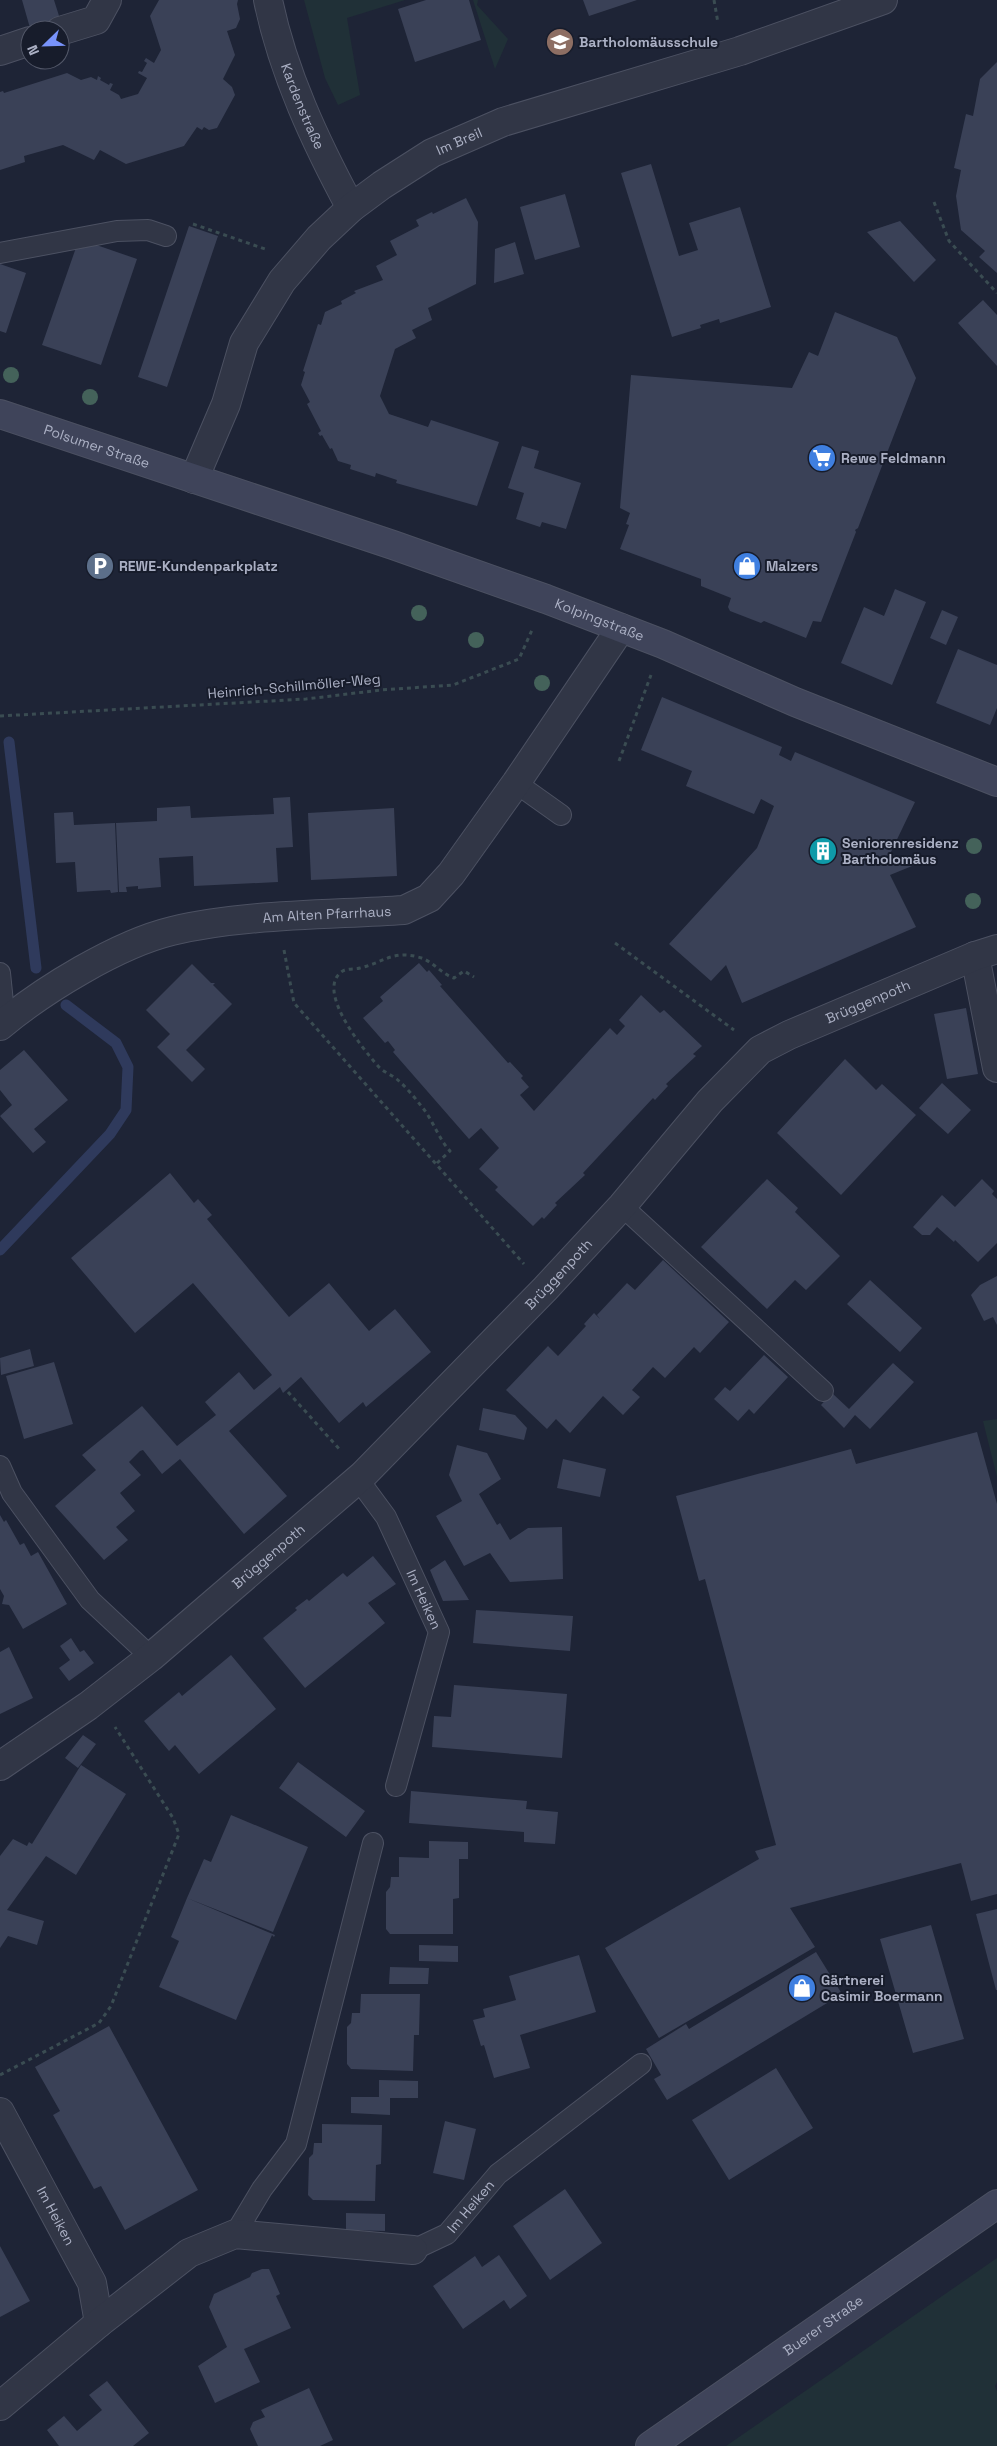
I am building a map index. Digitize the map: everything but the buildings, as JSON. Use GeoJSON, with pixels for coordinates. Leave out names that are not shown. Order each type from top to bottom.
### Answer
{"type":"FeatureCollection","features":[{"type":"Feature","properties":{"kind":"main road","name":"Polsumer Straße"},"geometry":{"type":"LineString","coordinates":[[0,414],[194,479]]}},
{"type":"Feature","properties":{"kind":"main road","name":"Kolpingstraße"},"geometry":{"type":"LineString","coordinates":[[194,479],[393,545],[546,599],[662,644],[795,702],[997,782]]}},
{"type":"Feature","properties":{"kind":"main road","name":"Buerer Straße"},"geometry":{"type":"LineString","coordinates":[[650,2446],[997,2204]]}},
{"type":"Feature","properties":{"kind":"street"},"geometry":{"type":"LineString","coordinates":[[70,28],[96,20],[107,0]]}},
{"type":"Feature","properties":{"kind":"street","name":"Kardenstraße"},"geometry":{"type":"LineString","coordinates":[[268,0],[290,76],[323,155],[351,208]]}},
{"type":"Feature","properties":{"kind":"street","name":"Im Breil"},"geometry":{"type":"LineString","coordinates":[[194,479],[226,404],[244,343],[282,280],[318,238],[351,208],[432,153],[467,136],[503,122],[740,50],[883,0]]}},
{"type":"Feature","properties":{"kind":"street"},"geometry":{"type":"LineString","coordinates":[[0,51],[20,44]]}},
{"type":"Feature","properties":{"kind":"street","name":"Am Alten Pfarrhaus"},"geometry":{"type":"LineString","coordinates":[[3,1024],[41,996],[80,971],[119,951],[170,931],[211,923],[404,910],[429,898],[450,874],[516,783],[621,628]]}},
{"type":"Feature","properties":{"kind":"street"},"geometry":{"type":"LineString","coordinates":[[986,953],[997,1068]]}},
{"type":"Feature","properties":{"kind":"street","name":"Brüggenpoth"},"geometry":{"type":"LineString","coordinates":[[0,1766],[98,1699],[151,1657],[360,1477],[545,1289],[622,1206],[710,1101],[760,1050],[789,1035],[986,953]]}},
{"type":"Feature","properties":{"kind":"street","name":"Im Heiken"},"geometry":{"type":"LineString","coordinates":[[0,2112],[92,2283],[99,2323]]}},
{"type":"Feature","properties":{"kind":"street","name":"Im Heiken"},"geometry":{"type":"LineString","coordinates":[[0,2406],[99,2323],[189,2253],[235,2234],[413,2250]]}},
{"type":"Feature","properties":{"kind":"lane"},"geometry":{"type":"LineString","coordinates":[[0,253],[117,231],[148,230],[166,236]]}},
{"type":"Feature","properties":{"kind":"lane"},"geometry":{"type":"LineString","coordinates":[[516,783],[561,815]]}},
{"type":"Feature","properties":{"kind":"lane","name":"Am Alten Pfarrhaus"},"geometry":{"type":"LineString","coordinates":[[0,973],[3,1024]]}},
{"type":"Feature","properties":{"kind":"lane"},"geometry":{"type":"LineString","coordinates":[[622,1206],[823,1391]]}},
{"type":"Feature","properties":{"kind":"lane"},"geometry":{"type":"LineString","coordinates":[[0,1466],[12,1493],[90,1600],[151,1657]]}},
{"type":"Feature","properties":{"kind":"lane","name":"Im Heiken"},"geometry":{"type":"LineString","coordinates":[[360,1477],[386,1517],[439,1632],[396,1786]]}},
{"type":"Feature","properties":{"kind":"lane"},"geometry":{"type":"LineString","coordinates":[[235,2234],[262,2189],[296,2144],[373,1843]]}},
{"type":"Feature","properties":{"kind":"lane","name":"Im Heiken"},"geometry":{"type":"LineString","coordinates":[[413,2250],[447,2234],[498,2174],[641,2064]]}},
{"type":"Feature","properties":{"kind":"path"},"geometry":{"type":"LineString","coordinates":[[934,202],[949,241],[997,294]]}},
{"type":"Feature","properties":{"kind":"path"},"geometry":{"type":"LineString","coordinates":[[166,236],[192,224],[298,262]]}},
{"type":"Feature","properties":{"kind":"path","name":"Heinrich-Schillmöller-Weg"},"geometry":{"type":"LineString","coordinates":[[0,716],[306,699],[381,690],[453,685],[519,658],[546,599]]}},
{"type":"Feature","properties":{"kind":"path"},"geometry":{"type":"LineString","coordinates":[[620,761],[662,644]]}},
{"type":"Feature","properties":{"kind":"path"},"geometry":{"type":"LineString","coordinates":[[279,918],[294,1003],[437,1163],[545,1289]]}},
{"type":"Feature","properties":{"kind":"path"},"geometry":{"type":"LineString","coordinates":[[615,943],[760,1050]]}},
{"type":"Feature","properties":{"kind":"path"},"geometry":{"type":"LineString","coordinates":[[437,1163],[450,1151],[438,1136],[423,1108],[399,1080],[379,1067],[354,1033],[336,1003],[333,986],[339,974],[349,968],[357,969],[381,959],[401,955],[420,957],[454,978],[464,971],[474,977]]}},
{"type":"Feature","properties":{"kind":"path"},"geometry":{"type":"LineString","coordinates":[[288,1392],[360,1477]]}},
{"type":"Feature","properties":{"kind":"path"},"geometry":{"type":"LineString","coordinates":[[0,2075],[99,2023],[111,2006],[179,1834],[173,1818],[98,1699]]}},
{"type":"Feature","properties":{"kind":"shaded area"},"geometry":{"type":"Polygon","coordinates":[[[304,0],[405,0],[347,18],[360,95],[338,105],[325,78],[304,0]]]}},
{"type":"Feature","properties":{"kind":"shaded area"},"geometry":{"type":"Polygon","coordinates":[[[473,0],[478,0],[477,5],[508,39],[495,69],[473,0]]]}},
{"type":"Feature","properties":{"kind":"shaded area"},"geometry":{"type":"Polygon","coordinates":[[[997,1419],[997,1477],[983,1421],[997,1419]]]}},
{"type":"Feature","properties":{"kind":"shaded area"},"geometry":{"type":"Polygon","coordinates":[[[997,2258],[997,2382],[995,2386],[997,2391],[997,2446],[726,2446],[997,2258]]]}},
{"type":"Feature","properties":{"kind":"waterway"},"geometry":{"type":"LineString","coordinates":[[9,742],[36,968]]}},
{"type":"Feature","properties":{"kind":"waterway"},"geometry":{"type":"LineString","coordinates":[[0,1250],[110,1134],[126,1110],[128,1067],[116,1043],[66,1005]]}},
{"type":"Feature","properties":{"kind":"place","name":"Bartholomäusschule"},"geometry":{"type":"Point","coordinates":[560,42]}},
{"type":"Feature","properties":{"kind":"place","name":"Rewe Feldmann"},"geometry":{"type":"Point","coordinates":[822,458]}},
{"type":"Feature","properties":{"kind":"place","name":"REWE-Kundenparkplatz"},"geometry":{"type":"Point","coordinates":[100,566]}},
{"type":"Feature","properties":{"kind":"place","name":"Malzers"},"geometry":{"type":"Point","coordinates":[747,566]}},
{"type":"Feature","properties":{"kind":"place","name":"Seniorenresidenz Bartholomäus"},"geometry":{"type":"Point","coordinates":[823,851]}},
{"type":"Feature","properties":{"kind":"place","name":"Gärtnerei Casimir Boermann"},"geometry":{"type":"Point","coordinates":[802,1988]}}]}
